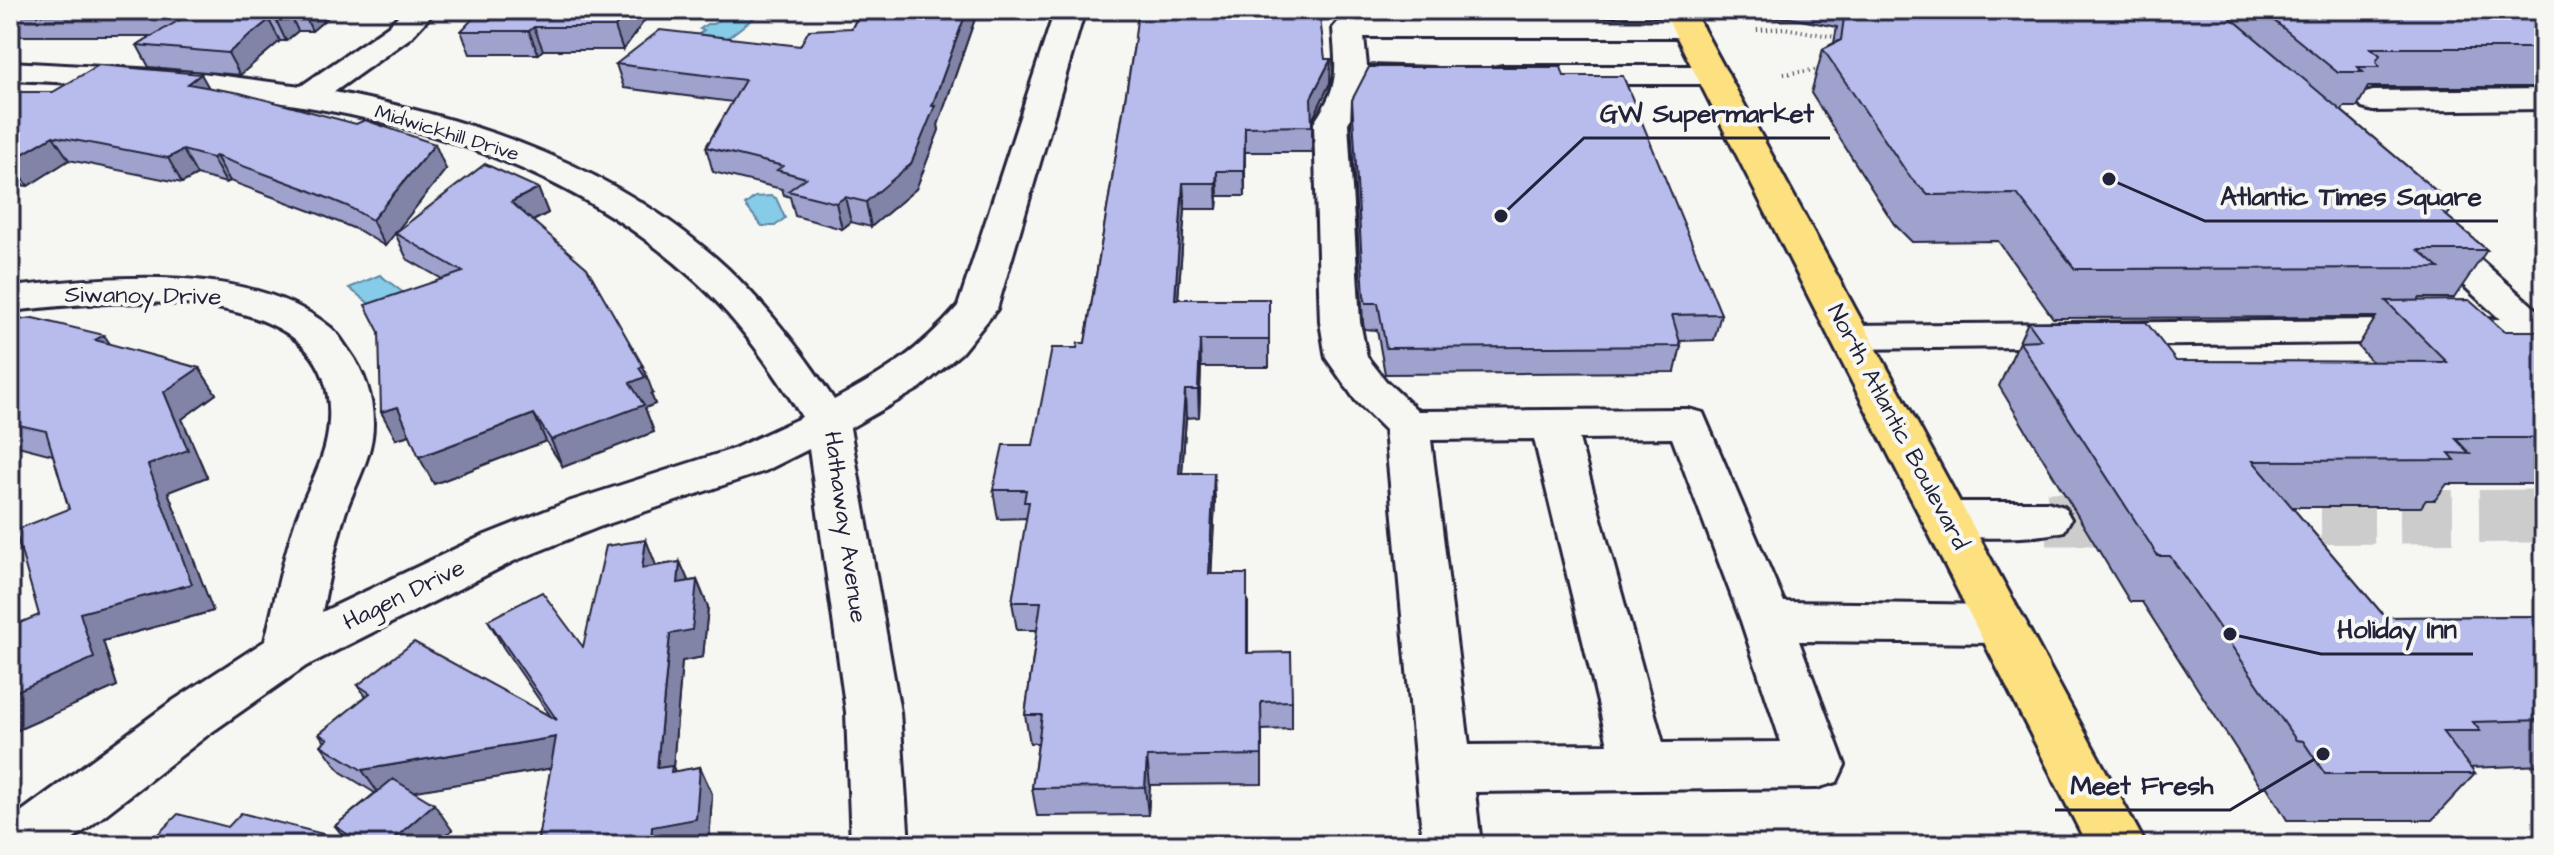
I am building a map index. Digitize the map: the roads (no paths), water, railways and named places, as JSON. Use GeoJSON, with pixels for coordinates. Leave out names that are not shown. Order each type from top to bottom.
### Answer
{"type":"FeatureCollection","features":[{"type":"Feature","properties":{"kind":"main road","name":"North Atlantic Boulevard"},"geometry":{"type":"LineString","coordinates":[[1683,19],[2117,845]]}},
{"type":"Feature","properties":{"kind":"street"},"geometry":{"type":"LineString","coordinates":[[308,95],[399,32],[421,10]]}},
{"type":"Feature","properties":{"kind":"street","name":"Hathaway Avenue"},"geometry":{"type":"LineString","coordinates":[[880,845],[873,712],[827,422],[905,379],[947,344],[977,309],[1070,10]]}},
{"type":"Feature","properties":{"kind":"street"},"geometry":{"type":"LineString","coordinates":[[1452,845],[1407,426],[1371,391],[1347,358],[1340,322],[1331,123],[1348,96],[1352,75],[1348,28],[1683,19]]}},
{"type":"Feature","properties":{"kind":"street","name":"Midwickhill Drive"},"geometry":{"type":"LineString","coordinates":[[10,71],[126,75],[308,95],[405,116],[484,140],[549,166],[634,213],[711,274],[786,358],[827,422]]}},
{"type":"Feature","properties":{"kind":"street"},"geometry":{"type":"LineString","coordinates":[[1352,75],[1447,75]]}},
{"type":"Feature","properties":{"kind":"street"},"geometry":{"type":"LineString","coordinates":[[1479,75],[1713,75]]}},
{"type":"Feature","properties":{"kind":"street"},"geometry":{"type":"LineString","coordinates":[[2373,101],[2544,99]]}},
{"type":"Feature","properties":{"kind":"street"},"geometry":{"type":"LineString","coordinates":[[1849,337],[2537,331],[2408,215]]}},
{"type":"Feature","properties":{"kind":"street","name":"Siwanoy Drive"},"geometry":{"type":"LineString","coordinates":[[10,299],[118,291],[244,299],[279,312],[308,329],[334,355],[349,391],[349,441],[318,523],[288,652]]}},
{"type":"Feature","properties":{"kind":"street","name":"Hagen Drive"},"geometry":{"type":"LineString","coordinates":[[22,845],[190,718],[288,652],[497,549],[582,515],[749,460],[827,422]]}},
{"type":"Feature","properties":{"kind":"street"},"geometry":{"type":"LineString","coordinates":[[1407,426],[1688,423],[1766,621],[1817,765],[1444,769]]}},
{"type":"Feature","properties":{"kind":"street"},"geometry":{"type":"LineString","coordinates":[[1553,425],[1642,767]]}},
{"type":"Feature","properties":{"kind":"street"},"geometry":{"type":"LineString","coordinates":[[1947,519],[2047,519]]}},
{"type":"Feature","properties":{"kind":"street"},"geometry":{"type":"LineString","coordinates":[[1766,621],[2001,624]]}},
{"type":"Feature","properties":{"kind":"water"},"geometry":{"type":"Polygon","coordinates":[[[728,13],[755,17],[721,43],[692,40],[704,30],[700,29],[728,13]]]}},
{"type":"Feature","properties":{"kind":"water"},"geometry":{"type":"Polygon","coordinates":[[[755,197],[776,198],[785,218],[775,226],[762,226],[745,205],[755,197]]]}},
{"type":"Feature","properties":{"kind":"water"},"geometry":{"type":"Polygon","coordinates":[[[380,275],[409,297],[379,311],[349,288],[380,275]]]}},
{"type":"Feature","properties":{"kind":"tunnel"},"geometry":{"type":"LineString","coordinates":[[2242,518],[2544,516]]}},
{"type":"Feature","properties":{"kind":"tunnel"},"geometry":{"type":"LineString","coordinates":[[2047,519],[2141,519]]}},
{"type":"Feature","properties":{"kind":"place","name":"Atlantic Times Square"},"geometry":{"type":"Point","coordinates":[2109,179]}},
{"type":"Feature","properties":{"kind":"place","name":"GW Supermarket"},"geometry":{"type":"Point","coordinates":[1501,216]}},
{"type":"Feature","properties":{"kind":"place","name":"Holiday Inn"},"geometry":{"type":"Point","coordinates":[2230,634]}},
{"type":"Feature","properties":{"kind":"place","name":"Meet Fresh"},"geometry":{"type":"Point","coordinates":[2323,754]}}]}
